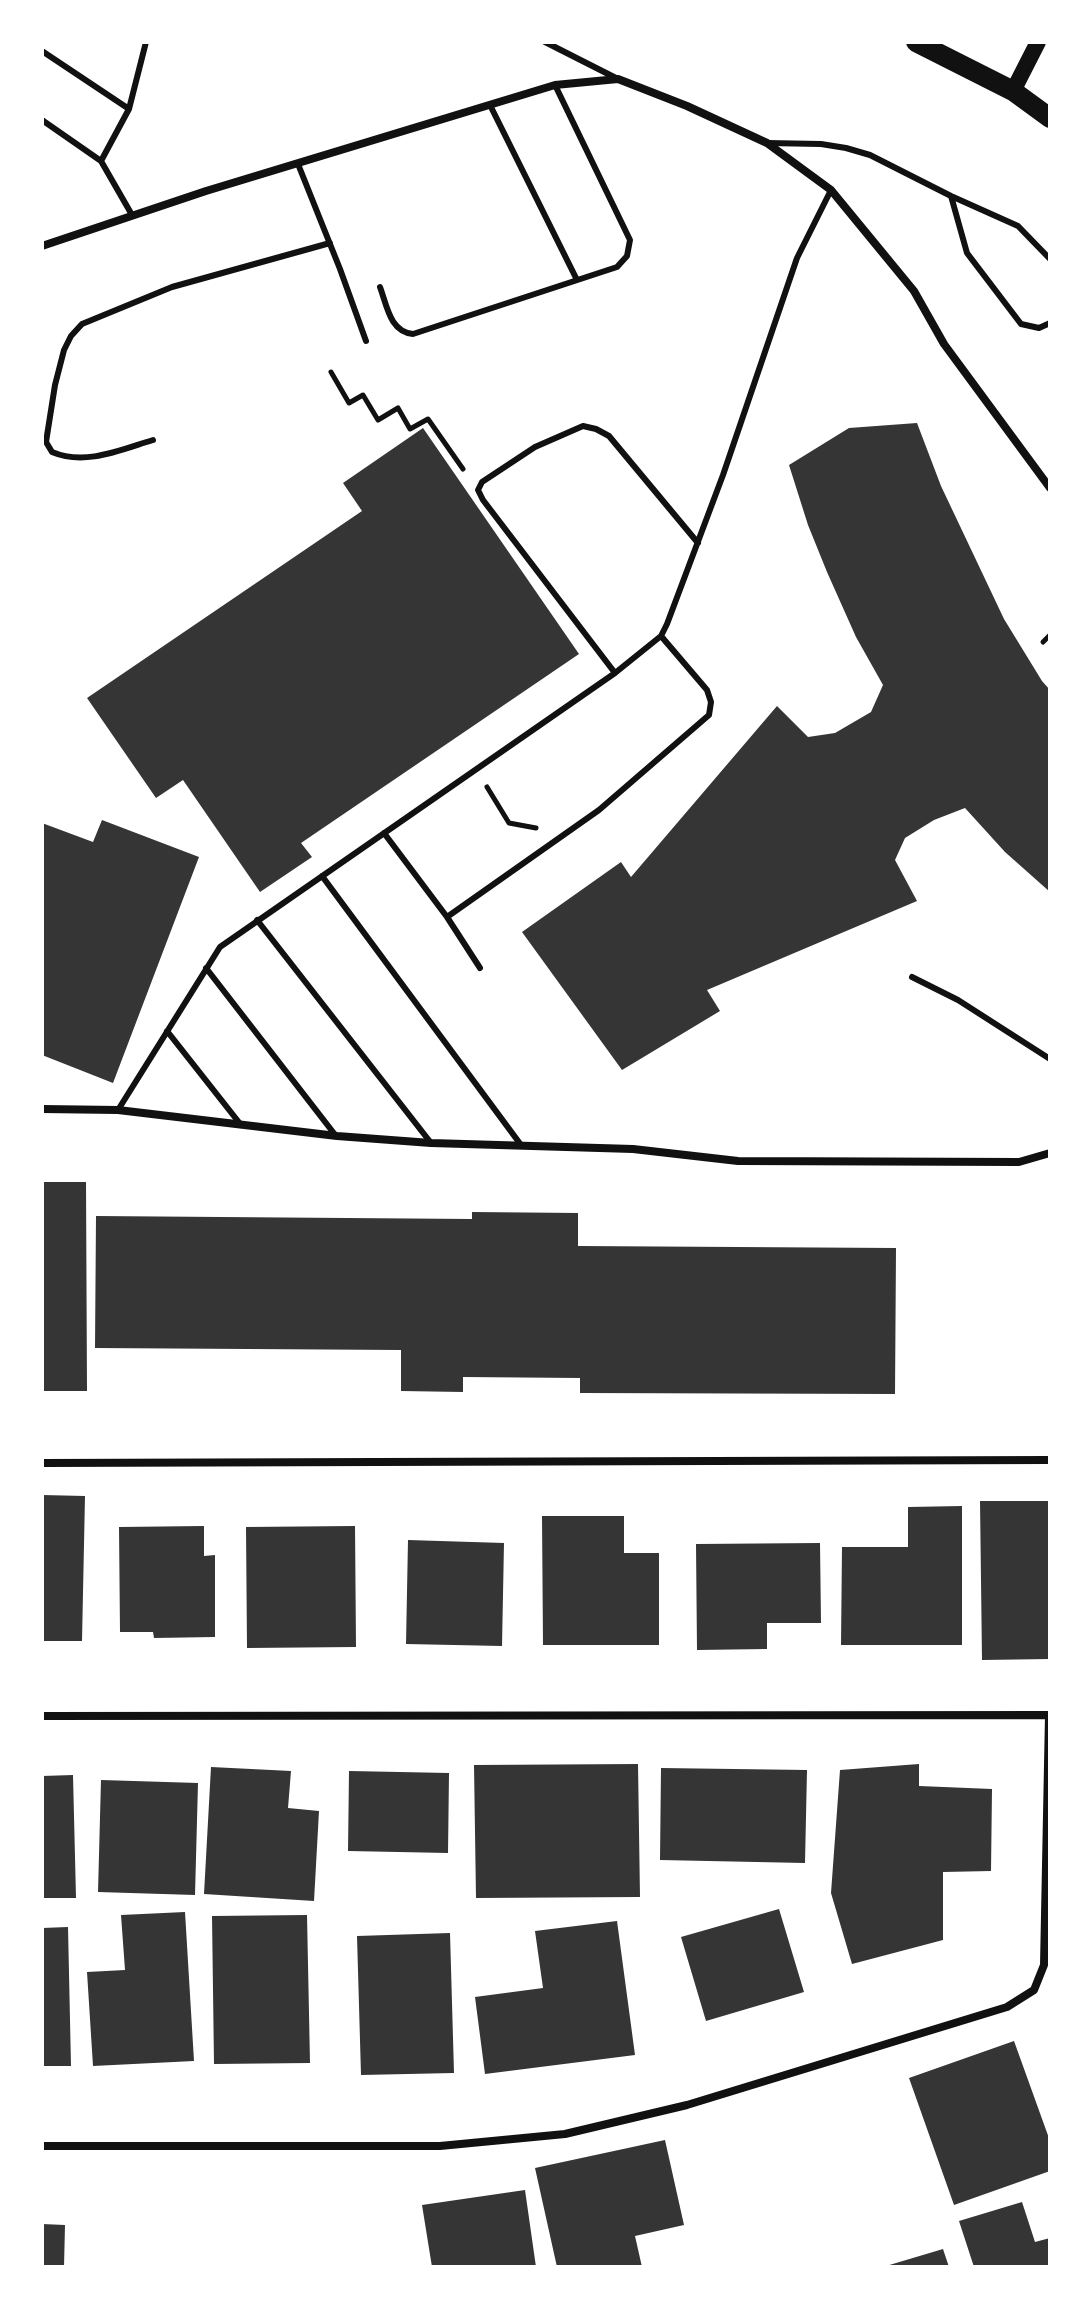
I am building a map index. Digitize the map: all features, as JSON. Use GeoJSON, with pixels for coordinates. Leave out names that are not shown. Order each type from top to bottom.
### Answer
{"type":"FeatureCollection","features":[{"type":"Feature","properties":{"kind":"main road"},"geometry":{"type":"LineString","coordinates":[[916,42],[1013,91],[1050,118]]}},
{"type":"Feature","properties":{"kind":"main road"},"geometry":{"type":"LineString","coordinates":[[1013,91],[1038,42]]}},
{"type":"Feature","properties":{"kind":"street"},"geometry":{"type":"LineString","coordinates":[[42,246],[132,215],[555,85],[618,79],[687,106],[767,143],[831,190],[914,291],[944,344],[1050,488]]}},
{"type":"Feature","properties":{"kind":"street"},"geometry":{"type":"LineString","coordinates":[[42,1109],[118,1110],[337,1136],[431,1143],[633,1149],[738,1161],[1019,1162],[1050,1153]]}},
{"type":"Feature","properties":{"kind":"street"},"geometry":{"type":"LineString","coordinates":[[42,1463],[1050,1460]]}},
{"type":"Feature","properties":{"kind":"street"},"geometry":{"type":"LineString","coordinates":[[42,1716],[1050,1715],[1044,1965],[1034,1990],[1007,2007],[687,2105],[565,2134],[440,2146],[42,2146]]}},
{"type":"Feature","properties":{"kind":"lane"},"geometry":{"type":"LineString","coordinates":[[101,161],[129,109],[146,42]]}},
{"type":"Feature","properties":{"kind":"lane"},"geometry":{"type":"LineString","coordinates":[[545,42],[618,79]]}},
{"type":"Feature","properties":{"kind":"lane"},"geometry":{"type":"LineString","coordinates":[[42,51],[129,109]]}},
{"type":"Feature","properties":{"kind":"lane"},"geometry":{"type":"LineString","coordinates":[[380,287],[396,328],[413,334],[617,267],[627,256],[630,240],[555,85]]}},
{"type":"Feature","properties":{"kind":"lane"},"geometry":{"type":"LineString","coordinates":[[490,105],[577,280]]}},
{"type":"Feature","properties":{"kind":"lane"},"geometry":{"type":"LineString","coordinates":[[42,120],[101,161],[132,215]]}},
{"type":"Feature","properties":{"kind":"lane"},"geometry":{"type":"LineString","coordinates":[[767,143],[821,144],[870,155],[1018,226],[1050,259]]}},
{"type":"Feature","properties":{"kind":"lane"},"geometry":{"type":"LineString","coordinates":[[298,164],[366,341]]}},
{"type":"Feature","properties":{"kind":"lane"},"geometry":{"type":"LineString","coordinates":[[118,1110],[220,947],[615,673],[661,636],[698,543],[797,258],[831,190]]}},
{"type":"Feature","properties":{"kind":"lane"},"geometry":{"type":"LineString","coordinates":[[951,196],[967,253],[1021,324],[1039,328],[1050,323]]}},
{"type":"Feature","properties":{"kind":"lane"},"geometry":{"type":"LineString","coordinates":[[153,440],[86,459],[63,457],[52,452],[46,442],[55,385],[71,336],[82,324],[172,287],[330,243]]}},
{"type":"Feature","properties":{"kind":"lane"},"geometry":{"type":"LineString","coordinates":[[615,673],[483,500],[478,490],[482,482],[535,447],[583,426],[596,429],[609,436],[698,543]]}},
{"type":"Feature","properties":{"kind":"lane"},"geometry":{"type":"LineString","coordinates":[[447,917],[599,810],[709,715],[711,702],[707,690],[661,636]]}},
{"type":"Feature","properties":{"kind":"lane"},"geometry":{"type":"LineString","coordinates":[[384,833],[447,917],[480,968]]}},
{"type":"Feature","properties":{"kind":"lane"},"geometry":{"type":"LineString","coordinates":[[322,876],[521,1145]]}},
{"type":"Feature","properties":{"kind":"lane"},"geometry":{"type":"LineString","coordinates":[[257,920],[431,1143]]}},
{"type":"Feature","properties":{"kind":"lane"},"geometry":{"type":"LineString","coordinates":[[206,968],[337,1136]]}},
{"type":"Feature","properties":{"kind":"lane"},"geometry":{"type":"LineString","coordinates":[[912,977],[951,996],[1050,1059]]}},
{"type":"Feature","properties":{"kind":"lane"},"geometry":{"type":"LineString","coordinates":[[167,1031],[241,1125]]}},
{"type":"Feature","properties":{"kind":"path"},"geometry":{"type":"LineString","coordinates":[[331,372],[349,403],[363,395],[378,420],[398,408],[410,429],[428,419],[478,490]]}},
{"type":"Feature","properties":{"kind":"path"},"geometry":{"type":"LineString","coordinates":[[1043,642],[1050,635]]}},
{"type":"Feature","properties":{"kind":"path"},"geometry":{"type":"LineString","coordinates":[[477,769],[509,823],[567,832]]}},
{"type":"Feature","properties":{"kind":"building"},"geometry":{"type":"Polygon","coordinates":[[[917,423],[941,486],[1004,619],[1050,690],[1050,892],[1005,852],[965,808],[934,820],[905,838],[895,860],[917,901],[707,990],[720,1011],[622,1070],[522,932],[621,862],[631,877],[777,706],[808,737],[835,733],[871,712],[883,685],[856,637],[827,572],[789,465],[849,428],[917,423]]]}},
{"type":"Feature","properties":{"kind":"building"},"geometry":{"type":"Polygon","coordinates":[[[423,428],[579,654],[301,843],[312,857],[260,892],[183,780],[156,798],[87,698],[362,511],[343,483],[423,428]]]}},
{"type":"Feature","properties":{"kind":"building"},"geometry":{"type":"Polygon","coordinates":[[[102,820],[199,857],[113,1083],[42,1055],[42,823],[93,842],[102,820]]]}},
{"type":"Feature","properties":{"kind":"building"},"geometry":{"type":"Polygon","coordinates":[[[42,1182],[86,1182],[87,1391],[42,1391],[42,1182]]]}},
{"type":"Feature","properties":{"kind":"building"},"geometry":{"type":"Polygon","coordinates":[[[472,1212],[578,1213],[578,1246],[896,1248],[895,1394],[580,1393],[580,1378],[463,1377],[463,1392],[401,1391],[401,1350],[95,1348],[96,1216],[472,1219],[472,1212]]]}},
{"type":"Feature","properties":{"kind":"building"},"geometry":{"type":"Polygon","coordinates":[[[42,1495],[85,1496],[82,1641],[42,1641],[42,1495]]]}},
{"type":"Feature","properties":{"kind":"building"},"geometry":{"type":"Polygon","coordinates":[[[980,1501],[1050,1501],[1050,1659],[982,1660],[980,1501]]]}},
{"type":"Feature","properties":{"kind":"building"},"geometry":{"type":"Polygon","coordinates":[[[962,1506],[962,1645],[841,1645],[842,1547],[908,1547],[908,1507],[962,1506]]]}},
{"type":"Feature","properties":{"kind":"building"},"geometry":{"type":"Polygon","coordinates":[[[542,1516],[624,1516],[624,1553],[659,1553],[659,1645],[543,1645],[542,1516]]]}},
{"type":"Feature","properties":{"kind":"building"},"geometry":{"type":"Polygon","coordinates":[[[204,1526],[204,1556],[215,1555],[215,1637],[154,1638],[153,1632],[120,1632],[119,1527],[204,1526]]]}},
{"type":"Feature","properties":{"kind":"building"},"geometry":{"type":"Polygon","coordinates":[[[355,1526],[356,1647],[247,1648],[246,1527],[355,1526]]]}},
{"type":"Feature","properties":{"kind":"building"},"geometry":{"type":"Polygon","coordinates":[[[408,1540],[504,1543],[502,1646],[406,1644],[408,1540]]]}},
{"type":"Feature","properties":{"kind":"building"},"geometry":{"type":"Polygon","coordinates":[[[820,1543],[821,1623],[767,1623],[767,1649],[697,1650],[696,1544],[820,1543]]]}},
{"type":"Feature","properties":{"kind":"building"},"geometry":{"type":"Polygon","coordinates":[[[638,1764],[640,1897],[476,1898],[474,1765],[638,1764]]]}},
{"type":"Feature","properties":{"kind":"building"},"geometry":{"type":"Polygon","coordinates":[[[919,1764],[919,1786],[992,1789],[991,1871],[943,1872],[943,1940],[852,1964],[831,1893],[840,1770],[919,1764]]]}},
{"type":"Feature","properties":{"kind":"building"},"geometry":{"type":"Polygon","coordinates":[[[211,1767],[291,1771],[288,1808],[319,1811],[314,1901],[204,1894],[211,1767]]]}},
{"type":"Feature","properties":{"kind":"building"},"geometry":{"type":"Polygon","coordinates":[[[661,1768],[807,1770],[805,1863],[660,1860],[661,1768]]]}},
{"type":"Feature","properties":{"kind":"building"},"geometry":{"type":"Polygon","coordinates":[[[349,1771],[449,1773],[448,1853],[348,1851],[349,1771]]]}},
{"type":"Feature","properties":{"kind":"building"},"geometry":{"type":"Polygon","coordinates":[[[73,1775],[76,1898],[42,1898],[42,1776],[73,1775]]]}},
{"type":"Feature","properties":{"kind":"building"},"geometry":{"type":"Polygon","coordinates":[[[101,1780],[198,1783],[195,1895],[98,1892],[101,1780]]]}},
{"type":"Feature","properties":{"kind":"building"},"geometry":{"type":"Polygon","coordinates":[[[779,1909],[804,1992],[706,2021],[681,1937],[779,1909]]]}},
{"type":"Feature","properties":{"kind":"building"},"geometry":{"type":"Polygon","coordinates":[[[185,1912],[194,2061],[93,2066],[87,1972],[125,1970],[121,1915],[185,1912]]]}},
{"type":"Feature","properties":{"kind":"building"},"geometry":{"type":"Polygon","coordinates":[[[307,1915],[310,2063],[214,2064],[212,1916],[307,1915]]]}},
{"type":"Feature","properties":{"kind":"building"},"geometry":{"type":"Polygon","coordinates":[[[617,1921],[635,2055],[485,2074],[475,1997],[543,1988],[535,1931],[617,1921]]]}},
{"type":"Feature","properties":{"kind":"building"},"geometry":{"type":"Polygon","coordinates":[[[68,1927],[71,2066],[42,2066],[42,1928],[68,1927]]]}},
{"type":"Feature","properties":{"kind":"building"},"geometry":{"type":"Polygon","coordinates":[[[450,1933],[454,2073],[361,2075],[357,1936],[450,1933]]]}},
{"type":"Feature","properties":{"kind":"building"},"geometry":{"type":"Polygon","coordinates":[[[1014,2041],[1050,2141],[1050,2171],[954,2205],[909,2078],[1014,2041]]]}},
{"type":"Feature","properties":{"kind":"building"},"geometry":{"type":"Polygon","coordinates":[[[665,2140],[684,2225],[635,2236],[642,2267],[557,2267],[535,2168],[665,2140]]]}},
{"type":"Feature","properties":{"kind":"building"},"geometry":{"type":"Polygon","coordinates":[[[525,2190],[536,2267],[432,2267],[422,2205],[525,2190]]]}},
{"type":"Feature","properties":{"kind":"building"},"geometry":{"type":"Polygon","coordinates":[[[1022,2202],[1035,2242],[1050,2238],[1050,2267],[974,2267],[959,2221],[1022,2202]]]}},
{"type":"Feature","properties":{"kind":"building"},"geometry":{"type":"Polygon","coordinates":[[[42,2224],[65,2225],[64,2267],[42,2267],[42,2224]]]}},
{"type":"Feature","properties":{"kind":"building"},"geometry":{"type":"Polygon","coordinates":[[[943,2249],[949,2267],[886,2267],[886,2266],[943,2249]]]}}]}
